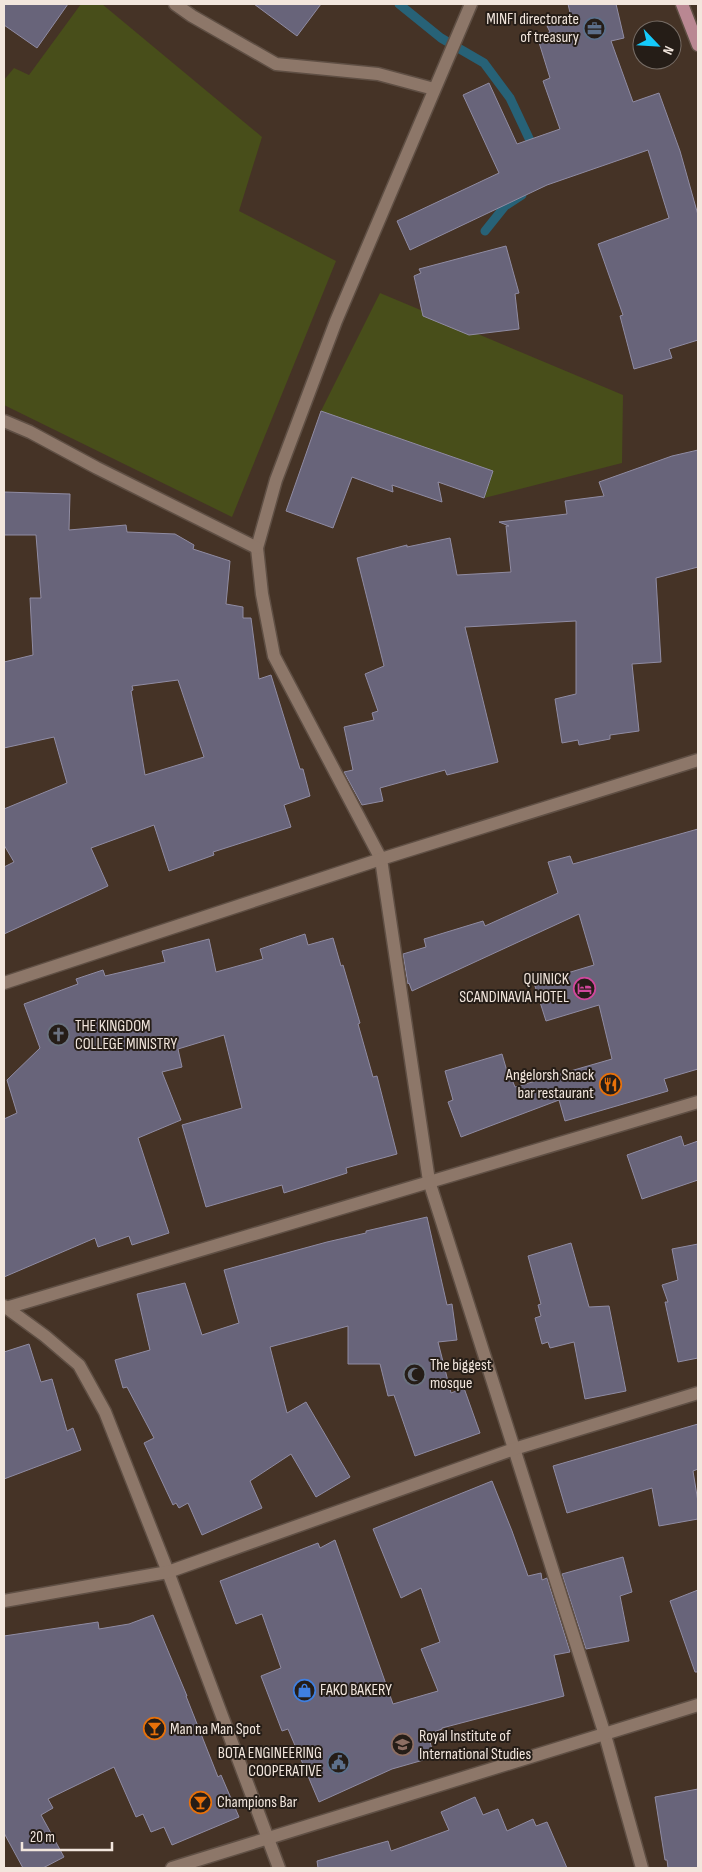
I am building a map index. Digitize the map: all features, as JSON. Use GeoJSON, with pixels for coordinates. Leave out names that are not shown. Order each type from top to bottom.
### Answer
{"type":"FeatureCollection","features":[{"type":"Feature","properties":{"kind":"main road"},"geometry":{"type":"LineString","coordinates":[[682,4],[698,45]]}},
{"type":"Feature","properties":{"kind":"street"},"geometry":{"type":"LineString","coordinates":[[175,4],[192,16],[276,64],[378,74],[434,89]]}},
{"type":"Feature","properties":{"kind":"street"},"geometry":{"type":"LineString","coordinates":[[471,4],[336,321],[276,480],[257,548],[262,594],[274,656],[381,859],[429,1181],[605,1735],[642,1868]]}},
{"type":"Feature","properties":{"kind":"street"},"geometry":{"type":"LineString","coordinates":[[4,421],[30,432],[97,468],[257,548]]}},
{"type":"Feature","properties":{"kind":"street"},"geometry":{"type":"LineString","coordinates":[[4,983],[381,859],[698,760]]}},
{"type":"Feature","properties":{"kind":"street"},"geometry":{"type":"LineString","coordinates":[[5,1307],[698,1102]]}},
{"type":"Feature","properties":{"kind":"street"},"geometry":{"type":"LineString","coordinates":[[5,1307],[45,1336],[79,1365],[105,1412],[168,1572],[279,1868]]}},
{"type":"Feature","properties":{"kind":"street"},"geometry":{"type":"LineString","coordinates":[[4,1601],[168,1572],[514,1449],[698,1393]]}},
{"type":"Feature","properties":{"kind":"street"},"geometry":{"type":"LineString","coordinates":[[172,1868],[698,1705]]}},
{"type":"Feature","properties":{"kind":"green space"},"geometry":{"type":"Polygon","coordinates":[[[81,4],[102,4],[262,137],[239,211],[336,261],[232,517],[4,405],[4,80],[14,68],[29,75],[81,4]]]}},
{"type":"Feature","properties":{"kind":"green space"},"geometry":{"type":"Polygon","coordinates":[[[380,293],[623,395],[622,463],[484,498],[493,471],[321,411],[380,293]]]}},
{"type":"Feature","properties":{"kind":"building"},"geometry":{"type":"Polygon","coordinates":[[[4,4],[68,4],[37,48],[4,25],[4,4]]]}},
{"type":"Feature","properties":{"kind":"building"},"geometry":{"type":"Polygon","coordinates":[[[254,4],[321,4],[297,36],[254,4]]]}},
{"type":"Feature","properties":{"kind":"building"},"geometry":{"type":"Polygon","coordinates":[[[568,4],[616,4],[624,38],[611,41],[633,102],[659,93],[680,151],[698,215],[698,340],[669,349],[672,358],[634,369],[620,316],[623,315],[598,244],[669,218],[648,150],[547,185],[410,250],[397,221],[499,173],[463,95],[489,83],[517,144],[560,129],[543,81],[550,78],[537,36],[550,32],[547,26],[571,17],[568,4]]]}},
{"type":"Feature","properties":{"kind":"building"},"geometry":{"type":"Polygon","coordinates":[[[506,246],[519,293],[515,294],[519,329],[469,335],[423,316],[414,276],[421,273],[419,269],[506,246]]]}},
{"type":"Feature","properties":{"kind":"building"},"geometry":{"type":"Polygon","coordinates":[[[321,411],[493,471],[484,498],[438,482],[442,502],[392,485],[393,492],[352,477],[333,528],[286,511],[321,411]]]}},
{"type":"Feature","properties":{"kind":"building"},"geometry":{"type":"Polygon","coordinates":[[[698,450],[698,567],[656,578],[661,662],[632,664],[639,731],[610,735],[610,739],[579,745],[578,740],[562,743],[555,699],[576,694],[576,621],[465,627],[498,762],[447,775],[445,770],[380,788],[383,801],[362,805],[344,772],[353,770],[344,727],[374,720],[372,713],[378,711],[365,674],[384,666],[357,558],[407,545],[407,547],[450,538],[457,575],[511,572],[506,526],[509,526],[499,522],[567,514],[565,501],[604,496],[599,482],[672,456],[698,450]]]}},
{"type":"Feature","properties":{"kind":"building"},"geometry":{"type":"Polygon","coordinates":[[[4,492],[70,494],[69,530],[126,525],[127,532],[175,534],[194,545],[193,549],[230,561],[226,604],[243,607],[243,618],[251,618],[259,679],[271,675],[300,769],[303,769],[310,796],[284,805],[291,827],[213,852],[214,855],[169,871],[154,825],[91,848],[108,886],[4,934],[4,867],[14,862],[4,845],[4,809],[67,783],[54,737],[4,748],[4,662],[33,655],[30,598],[41,598],[36,535],[4,535],[4,492]],[[178,680],[132,686],[133,690],[131,691],[145,775],[204,757],[178,680]]]}},
{"type":"Feature","properties":{"kind":"building"},"geometry":{"type":"Polygon","coordinates":[[[698,829],[698,1069],[664,1079],[668,1091],[565,1121],[559,1100],[461,1137],[448,1102],[453,1100],[445,1071],[502,1054],[509,1078],[511,1077],[515,1087],[612,1059],[599,1005],[546,1021],[534,983],[594,965],[579,914],[412,991],[408,984],[403,954],[426,947],[424,939],[483,921],[485,926],[558,893],[548,862],[570,856],[573,864],[698,829]]]}},
{"type":"Feature","properties":{"kind":"building"},"geometry":{"type":"Polygon","coordinates":[[[305,934],[308,945],[333,938],[360,1023],[358,1024],[373,1077],[377,1076],[397,1154],[346,1168],[347,1173],[284,1193],[282,1185],[206,1207],[182,1125],[242,1108],[224,1035],[178,1049],[182,1067],[162,1072],[181,1120],[138,1138],[169,1233],[132,1245],[129,1236],[98,1247],[95,1238],[4,1277],[4,1119],[17,1113],[7,1080],[40,1048],[24,1004],[78,984],[76,979],[103,970],[105,976],[165,962],[162,951],[209,939],[216,972],[263,959],[260,949],[305,934]]]}},
{"type":"Feature","properties":{"kind":"building"},"geometry":{"type":"Polygon","coordinates":[[[681,1136],[684,1146],[698,1141],[698,1180],[642,1199],[627,1155],[681,1136]]]}},
{"type":"Feature","properties":{"kind":"building"},"geometry":{"type":"Polygon","coordinates":[[[427,1217],[447,1305],[452,1304],[457,1340],[438,1342],[451,1393],[464,1388],[480,1433],[415,1456],[394,1395],[388,1396],[380,1364],[348,1364],[348,1326],[270,1347],[287,1413],[306,1402],[350,1477],[316,1497],[291,1454],[250,1481],[262,1508],[202,1535],[188,1503],[179,1508],[176,1503],[173,1505],[144,1443],[154,1438],[127,1387],[123,1388],[115,1360],[150,1350],[137,1294],[185,1283],[202,1335],[239,1323],[224,1270],[366,1233],[366,1231],[427,1217]]]}},
{"type":"Feature","properties":{"kind":"building"},"geometry":{"type":"Polygon","coordinates":[[[571,1243],[589,1307],[609,1306],[626,1391],[585,1399],[574,1342],[550,1348],[548,1342],[542,1344],[535,1318],[541,1316],[538,1305],[541,1304],[528,1256],[571,1243]]]}},
{"type":"Feature","properties":{"kind":"building"},"geometry":{"type":"Polygon","coordinates":[[[698,1244],[698,1358],[678,1362],[665,1302],[668,1302],[662,1285],[678,1280],[672,1249],[698,1244]]]}},
{"type":"Feature","properties":{"kind":"building"},"geometry":{"type":"Polygon","coordinates":[[[29,1344],[41,1382],[52,1379],[67,1431],[73,1428],[81,1450],[4,1479],[4,1352],[29,1344]]]}},
{"type":"Feature","properties":{"kind":"building"},"geometry":{"type":"Polygon","coordinates":[[[698,1424],[698,1469],[693,1471],[698,1502],[698,1519],[659,1526],[652,1488],[567,1513],[553,1466],[698,1424]]]}},
{"type":"Feature","properties":{"kind":"building"},"geometry":{"type":"Polygon","coordinates":[[[492,1481],[528,1576],[541,1573],[542,1580],[547,1578],[570,1652],[554,1655],[564,1696],[442,1728],[428,1734],[434,1757],[392,1769],[319,1802],[288,1729],[282,1731],[261,1676],[281,1668],[262,1614],[236,1624],[220,1581],[318,1543],[320,1548],[335,1540],[393,1704],[438,1691],[421,1649],[440,1642],[421,1588],[401,1598],[373,1529],[492,1481]]]}},
{"type":"Feature","properties":{"kind":"building"},"geometry":{"type":"Polygon","coordinates":[[[623,1557],[632,1592],[620,1596],[629,1641],[586,1649],[562,1574],[623,1557]]]}},
{"type":"Feature","properties":{"kind":"building"},"geometry":{"type":"Polygon","coordinates":[[[698,1590],[698,1672],[695,1672],[670,1601],[698,1590]]]}},
{"type":"Feature","properties":{"kind":"building"},"geometry":{"type":"Polygon","coordinates":[[[153,1615],[218,1777],[221,1775],[239,1817],[172,1845],[164,1827],[151,1832],[143,1814],[136,1817],[114,1767],[48,1799],[53,1808],[41,1815],[64,1857],[43,1868],[23,1868],[4,1833],[4,1636],[98,1622],[99,1629],[129,1624],[153,1615]]]}},
{"type":"Feature","properties":{"kind":"building"},"geometry":{"type":"Polygon","coordinates":[[[698,1789],[698,1868],[668,1868],[667,1860],[665,1860],[655,1797],[698,1789]]]}},
{"type":"Feature","properties":{"kind":"building"},"geometry":{"type":"Polygon","coordinates":[[[475,1797],[483,1815],[498,1809],[507,1831],[533,1819],[536,1826],[547,1822],[567,1868],[318,1868],[317,1861],[388,1841],[391,1851],[449,1830],[441,1812],[475,1797]]]}},
{"type":"Feature","properties":{"kind":"waterway"},"geometry":{"type":"LineString","coordinates":[[399,4],[441,38],[484,63],[510,98],[534,149]]}},
{"type":"Feature","properties":{"kind":"waterway"},"geometry":{"type":"LineString","coordinates":[[485,231],[505,206],[522,195]]}},
{"type":"Feature","properties":{"kind":"place","name":"MINFI directorate of treasury"},"geometry":{"type":"Point","coordinates":[595,28]}},
{"type":"Feature","properties":{"kind":"place","name":"QUINICK SCANDINAVIA HOTEL"},"geometry":{"type":"Point","coordinates":[585,988]}},
{"type":"Feature","properties":{"kind":"place","name":"THE KINGDOM COLLEGE MINISTRY"},"geometry":{"type":"Point","coordinates":[59,1035]}},
{"type":"Feature","properties":{"kind":"place","name":"Angelorsh Snack bar restaurant"},"geometry":{"type":"Point","coordinates":[610,1084]}},
{"type":"Feature","properties":{"kind":"place","name":"The biggest mosque"},"geometry":{"type":"Point","coordinates":[414,1374]}},
{"type":"Feature","properties":{"kind":"place","name":"FAKO BAKERY"},"geometry":{"type":"Point","coordinates":[304,1690]}},
{"type":"Feature","properties":{"kind":"place","name":"Man na Man Spot"},"geometry":{"type":"Point","coordinates":[154,1729]}},
{"type":"Feature","properties":{"kind":"place","name":"Royal Institute of International Studies"},"geometry":{"type":"Point","coordinates":[403,1745]}},
{"type":"Feature","properties":{"kind":"place","name":"BOTA ENGINEERING COOPERATIVE"},"geometry":{"type":"Point","coordinates":[338,1762]}},
{"type":"Feature","properties":{"kind":"place","name":"Champions Bar"},"geometry":{"type":"Point","coordinates":[201,1802]}}]}
